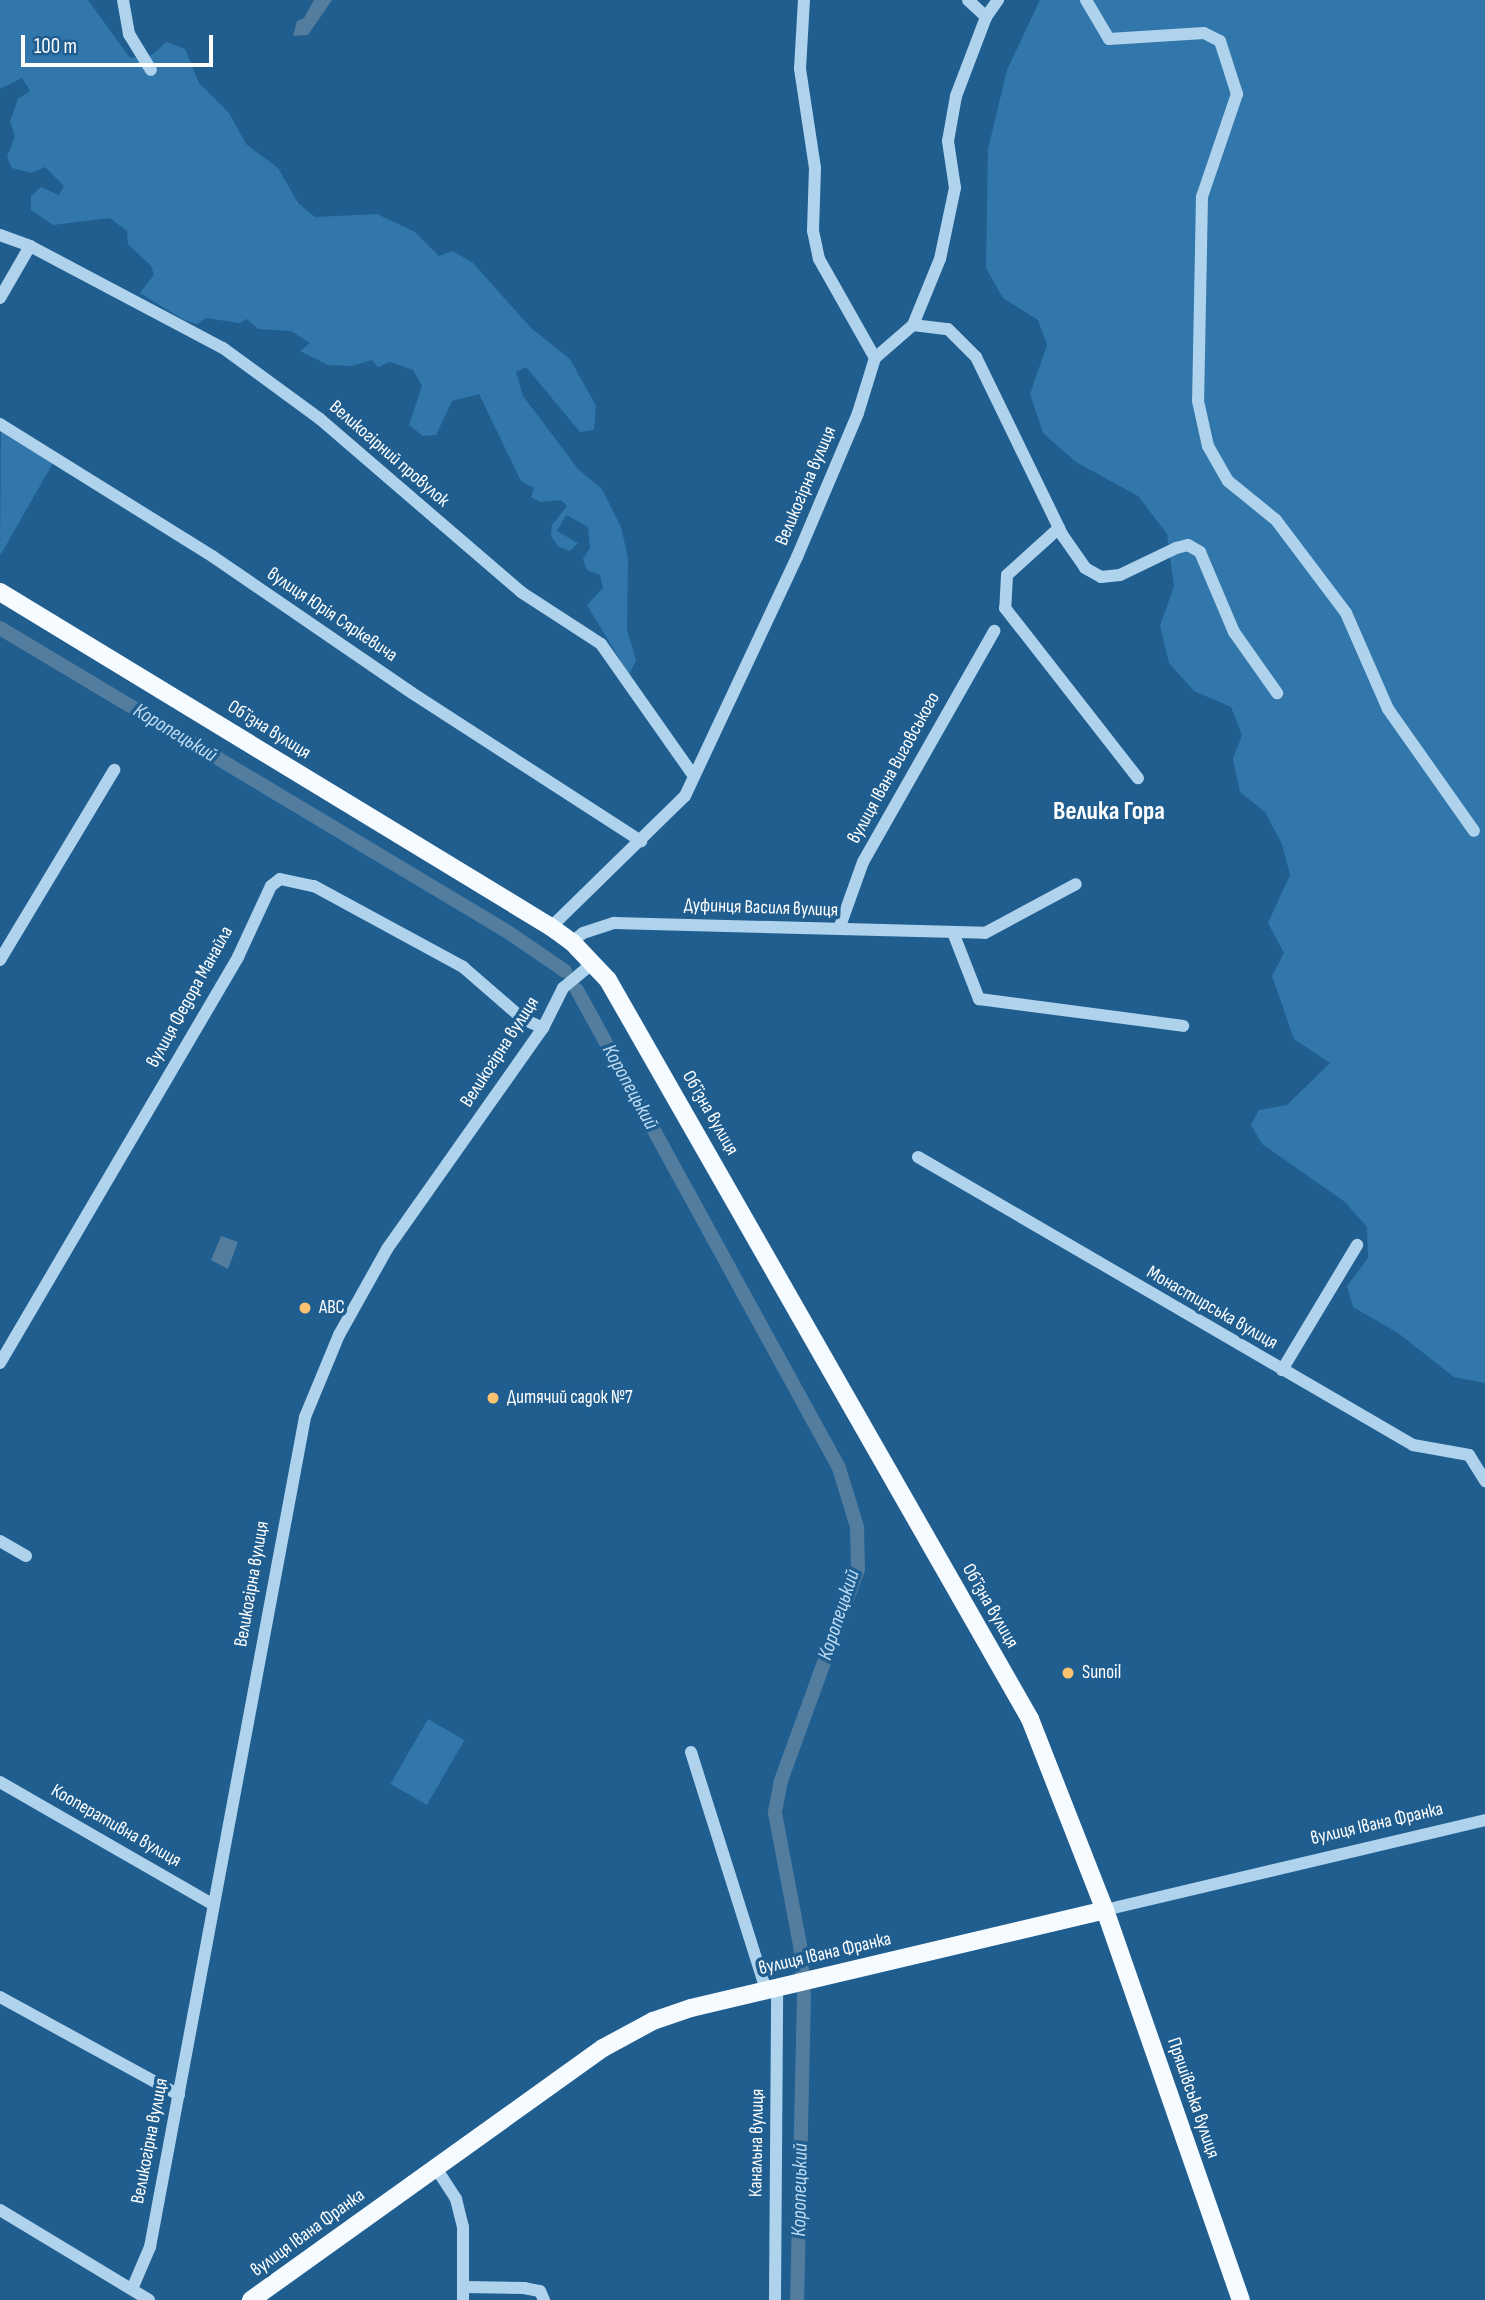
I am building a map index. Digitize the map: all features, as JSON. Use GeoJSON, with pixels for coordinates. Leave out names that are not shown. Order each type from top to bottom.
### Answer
{"type":"FeatureCollection","features":[{"type":"Feature","properties":{"kind":"main road","name":"Обʼїзна вулиця"},"geometry":{"type":"LineString","coordinates":[[0,592],[551,927],[594,962],[628,1013],[1030,1719],[1105,1910]]}},
{"type":"Feature","properties":{"kind":"main road","name":"вулиця Івана Франка"},"geometry":{"type":"LineString","coordinates":[[251,2300],[628,2033],[674,2013],[1105,1910]]}},
{"type":"Feature","properties":{"kind":"main road","name":"Пряшівська вулиця"},"geometry":{"type":"LineString","coordinates":[[1105,1910],[1241,2300]]}},
{"type":"Feature","properties":{"kind":"street"},"geometry":{"type":"LineString","coordinates":[[123,0],[129,34],[151,70]]}},
{"type":"Feature","properties":{"kind":"street"},"geometry":{"type":"LineString","coordinates":[[804,0],[800,69],[815,168],[813,231],[819,259],[876,358],[913,325],[951,220],[954,188],[948,141],[956,96],[985,17],[998,0]]}},
{"type":"Feature","properties":{"kind":"street"},"geometry":{"type":"LineString","coordinates":[[968,0],[985,17]]}},
{"type":"Feature","properties":{"kind":"street"},"geometry":{"type":"LineString","coordinates":[[1086,0],[1109,39],[1205,33],[1220,41],[1237,94],[1202,197],[1198,401],[1208,446],[1228,481],[1276,520],[1346,613],[1388,709],[1474,831]]}},
{"type":"Feature","properties":{"kind":"street","name":"Великогірний провулок"},"geometry":{"type":"LineString","coordinates":[[0,235],[30,246],[223,348],[320,419],[522,592],[601,644],[693,775]]}},
{"type":"Feature","properties":{"kind":"street"},"geometry":{"type":"LineString","coordinates":[[0,298],[30,246]]}},
{"type":"Feature","properties":{"kind":"street"},"geometry":{"type":"LineString","coordinates":[[913,325],[948,329],[976,357],[1059,528],[1085,568],[1101,577],[1120,575],[1176,548],[1188,545],[1200,552],[1234,632],[1277,693]]}},
{"type":"Feature","properties":{"kind":"street","name":"Великогірна вулиця"},"geometry":{"type":"LineString","coordinates":[[551,927],[685,796],[797,557],[858,413],[876,358]]}},
{"type":"Feature","properties":{"kind":"street","name":"вулиця Юрія Сяркевича"},"geometry":{"type":"LineString","coordinates":[[0,424],[212,556],[412,693],[575,794],[641,841]]}},
{"type":"Feature","properties":{"kind":"street"},"geometry":{"type":"LineString","coordinates":[[1059,528],[1007,575],[1005,608],[1138,778]]}},
{"type":"Feature","properties":{"kind":"street","name":"вулиця Івана Виговського"},"geometry":{"type":"LineString","coordinates":[[839,929],[863,862],[994,631]]}},
{"type":"Feature","properties":{"kind":"street"},"geometry":{"type":"LineString","coordinates":[[0,960],[114,770]]}},
{"type":"Feature","properties":{"kind":"street","name":"вулиця Федора Манайла"},"geometry":{"type":"LineString","coordinates":[[0,1363],[238,957],[267,893],[279,878],[314,886],[463,967],[523,1019],[543,1028]]}},
{"type":"Feature","properties":{"kind":"street","name":"Дуфинця Василя вулиця"},"geometry":{"type":"LineString","coordinates":[[572,942],[583,933],[614,923],[954,935],[985,933],[1076,884]]}},
{"type":"Feature","properties":{"kind":"street"},"geometry":{"type":"LineString","coordinates":[[954,935],[979,999],[1183,1026]]}},
{"type":"Feature","properties":{"kind":"street","name":"Великогірна вулиця"},"geometry":{"type":"LineString","coordinates":[[134,2294],[150,2247],[305,1417],[339,1335],[387,1249],[543,1028],[563,988],[594,962]]}},
{"type":"Feature","properties":{"kind":"street","name":"Монастирська вулиця"},"geometry":{"type":"LineString","coordinates":[[918,1157],[1413,1445],[1469,1455],[1485,1481]]}},
{"type":"Feature","properties":{"kind":"street"},"geometry":{"type":"LineString","coordinates":[[1282,1370],[1357,1245]]}},
{"type":"Feature","properties":{"kind":"street"},"geometry":{"type":"LineString","coordinates":[[0,1541],[26,1556]]}},
{"type":"Feature","properties":{"kind":"street","name":"Канальна вулиця"},"geometry":{"type":"LineString","coordinates":[[691,1752],[777,1987],[775,2300]]}},
{"type":"Feature","properties":{"kind":"street","name":"Кооперативна вулиця"},"geometry":{"type":"LineString","coordinates":[[0,1782],[212,1904]]}},
{"type":"Feature","properties":{"kind":"street","name":"вулиця Івана Франка"},"geometry":{"type":"LineString","coordinates":[[1105,1910],[1485,1820]]}},
{"type":"Feature","properties":{"kind":"street"},"geometry":{"type":"LineString","coordinates":[[0,1997],[179,2095]]}},
{"type":"Feature","properties":{"kind":"street"},"geometry":{"type":"LineString","coordinates":[[436,2168],[456,2199],[463,2227],[464,2294],[524,2288],[540,2291],[544,2300]]}},
{"type":"Feature","properties":{"kind":"street"},"geometry":{"type":"LineString","coordinates":[[0,2210],[134,2294],[149,2300]]}},
{"type":"Feature","properties":{"kind":"shaded area"},"geometry":{"type":"Polygon","coordinates":[[[0,0],[88,0],[130,58],[152,55],[166,42],[185,49],[199,83],[229,113],[246,144],[278,168],[298,203],[315,217],[377,214],[415,232],[439,256],[452,251],[472,262],[531,328],[570,359],[596,406],[594,430],[580,432],[526,367],[516,372],[523,396],[578,469],[602,489],[621,527],[628,558],[627,630],[636,660],[629,675],[587,605],[603,588],[600,575],[587,570],[583,559],[590,548],[588,527],[566,515],[557,531],[578,543],[570,551],[559,547],[551,536],[552,525],[567,506],[561,500],[540,502],[531,497],[534,488],[521,481],[479,394],[452,401],[436,435],[423,436],[409,425],[422,386],[413,370],[390,362],[378,367],[372,360],[352,366],[328,365],[300,351],[310,343],[291,331],[258,329],[247,319],[239,323],[206,318],[197,324],[184,320],[140,293],[154,275],[151,266],[128,244],[127,231],[110,218],[53,225],[31,210],[31,196],[41,187],[59,195],[64,186],[45,167],[31,173],[12,168],[7,157],[15,136],[10,121],[18,99],[30,91],[22,78],[0,89],[0,0]]]}},
{"type":"Feature","properties":{"kind":"shaded area"},"geometry":{"type":"Polygon","coordinates":[[[314,0],[332,0],[308,35],[293,36],[297,21],[304,18],[314,0]]]}},
{"type":"Feature","properties":{"kind":"shaded area"},"geometry":{"type":"Polygon","coordinates":[[[1040,0],[1485,0],[1485,1383],[1454,1377],[1398,1333],[1353,1307],[1347,1286],[1368,1258],[1367,1227],[1345,1202],[1262,1144],[1251,1125],[1259,1110],[1287,1105],[1330,1063],[1294,1039],[1272,976],[1284,953],[1268,923],[1290,875],[1282,844],[1265,812],[1240,792],[1233,759],[1242,735],[1231,707],[1194,691],[1169,663],[1160,626],[1174,586],[1167,534],[1138,496],[1076,462],[1043,433],[1030,394],[1047,345],[1038,320],[1003,298],[986,268],[988,149],[1007,70],[1040,0]]]}},
{"type":"Feature","properties":{"kind":"shaded area"},"geometry":{"type":"Polygon","coordinates":[[[1,431],[53,463],[1,554],[0,553],[1,431]]]}},
{"type":"Feature","properties":{"kind":"shaded area"},"geometry":{"type":"Polygon","coordinates":[[[221,1236],[238,1242],[228,1269],[211,1260],[221,1236]]]}},
{"type":"Feature","properties":{"kind":"shaded area"},"geometry":{"type":"Polygon","coordinates":[[[428,1719],[464,1740],[427,1805],[390,1784],[428,1719]]]}},
{"type":"Feature","properties":{"kind":"waterway","name":"Коропецький"},"geometry":{"type":"LineString","coordinates":[[0,628],[508,932],[565,971]]}},
{"type":"Feature","properties":{"kind":"waterway","name":"Коропецький"},"geometry":{"type":"LineString","coordinates":[[577,990],[839,1468],[857,1527],[858,1569],[781,1781],[775,1813],[800,1945],[804,1996],[797,2300]]}},
{"type":"Feature","properties":{"kind":"place","name":"АВС"},"geometry":{"type":"Point","coordinates":[305,1308]}},
{"type":"Feature","properties":{"kind":"place","name":"Дитячий садок №7"},"geometry":{"type":"Point","coordinates":[493,1398]}},
{"type":"Feature","properties":{"kind":"place","name":"Sunoil"},"geometry":{"type":"Point","coordinates":[1068,1673]}},
{"type":"Feature","properties":{"kind":"district","name":"Велика Гора"},"geometry":{"type":"Point","coordinates":[1109,812]}}]}
